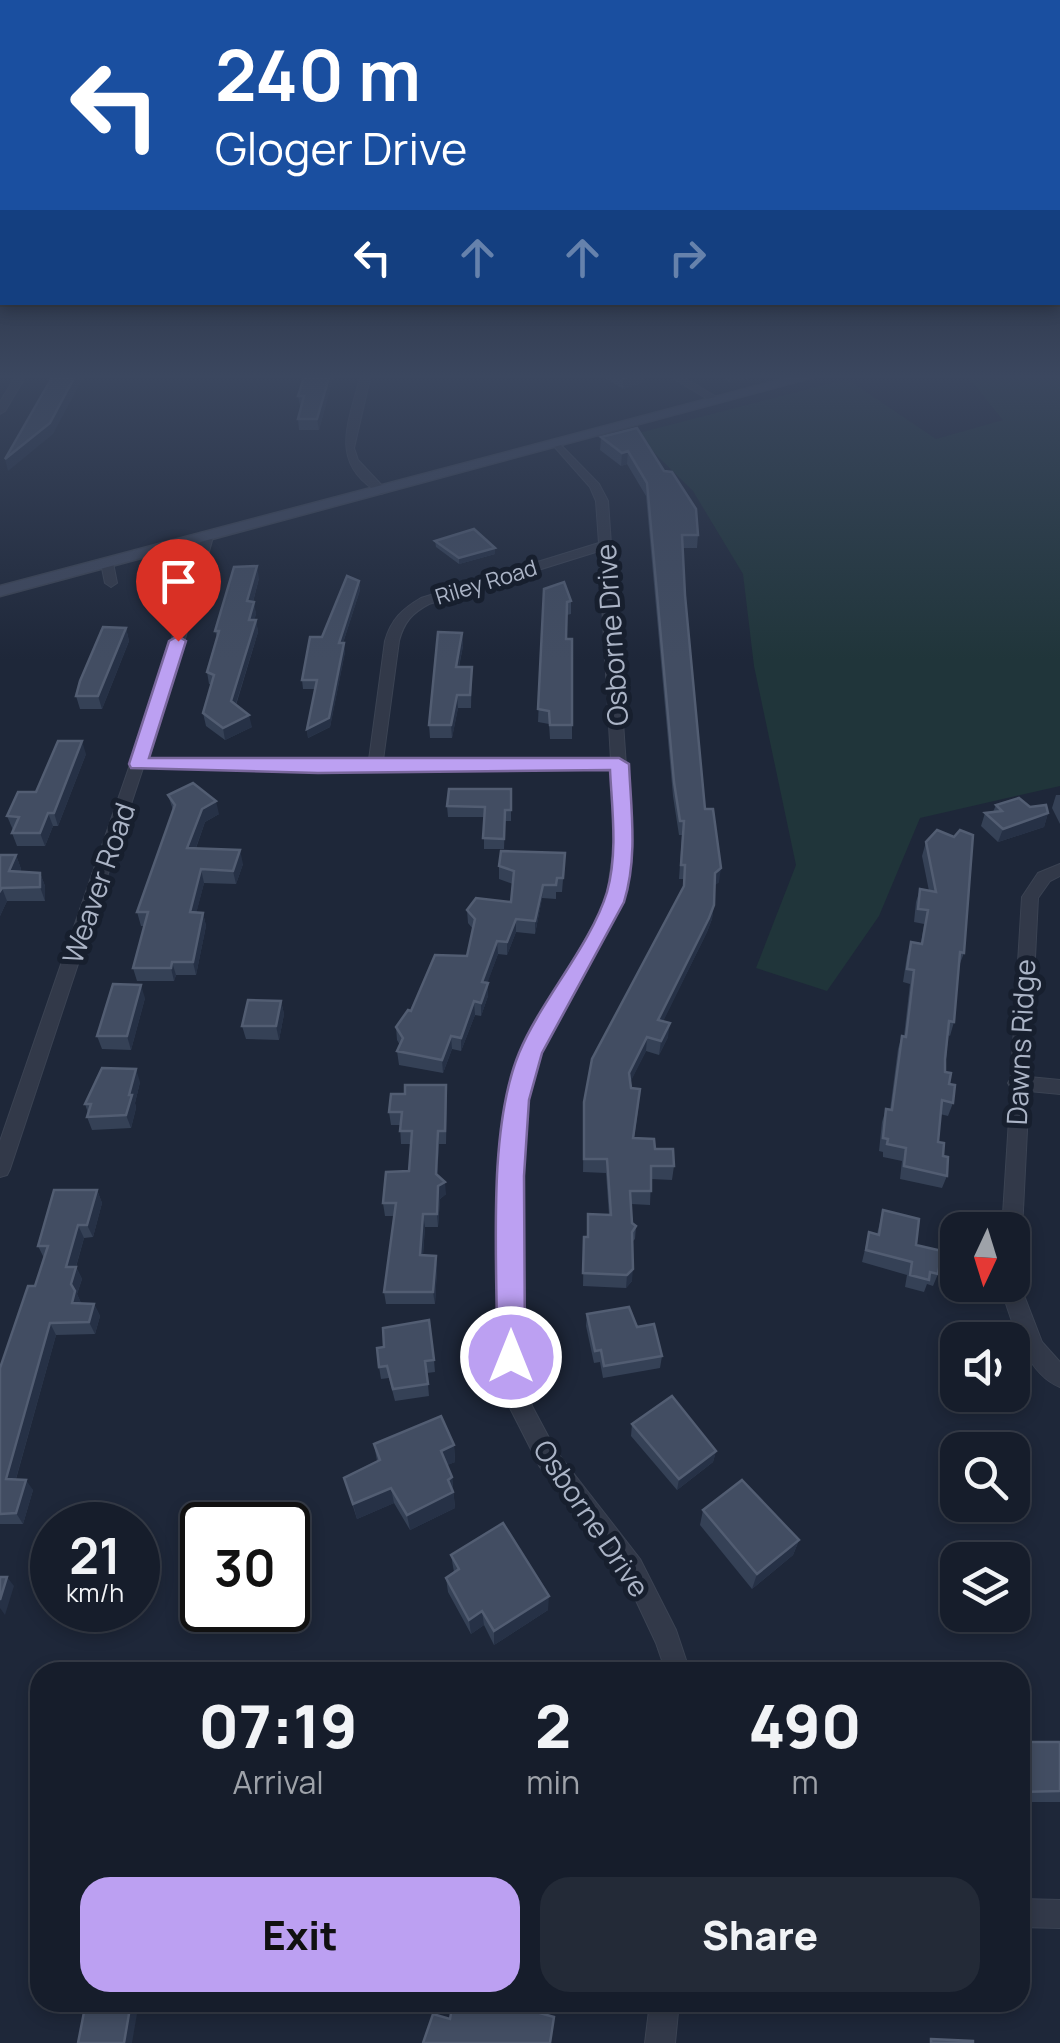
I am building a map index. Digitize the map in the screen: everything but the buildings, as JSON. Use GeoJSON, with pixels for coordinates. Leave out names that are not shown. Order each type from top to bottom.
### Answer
{"type":"FeatureCollection","features":[{"type":"Feature","properties":{"kind":"street"},"geometry":{"type":"LineString","coordinates":[[361,469],[381,491]]}},
{"type":"Feature","properties":{"kind":"street"},"geometry":{"type":"LineString","coordinates":[[0,591],[462,469]]}},
{"type":"Feature","properties":{"kind":"street","name":"Osborne Drive"},"geometry":{"type":"LineString","coordinates":[[580,469],[602,501],[623,840],[614,902],[530,1053],[518,1100],[511,1176],[511,1357],[522,1408],[548,1459],[632,1567],[668,1639],[675,1662]]}},
{"type":"Feature","properties":{"kind":"street","name":"Weaver Road"},"geometry":{"type":"LineString","coordinates":[[0,1169],[7,1129],[138,764],[208,537]]}},
{"type":"Feature","properties":{"kind":"street","name":"Riley Road"},"geometry":{"type":"LineString","coordinates":[[375,766],[392,641],[396,626],[408,610],[425,601],[606,545]]}},
{"type":"Feature","properties":{"kind":"street"},"geometry":{"type":"LineString","coordinates":[[107,563],[110,583]]}},
{"type":"Feature","properties":{"kind":"street"},"geometry":{"type":"LineString","coordinates":[[138,764],[619,764]]}},
{"type":"Feature","properties":{"kind":"street","name":"Dawns Ridge"},"geometry":{"type":"LineString","coordinates":[[1013,1212],[1030,897],[1044,877],[1060,868]]}},
{"type":"Feature","properties":{"kind":"street"},"geometry":{"type":"LineString","coordinates":[[1017,1083],[1060,1087]]}},
{"type":"Feature","properties":{"kind":"street"},"geometry":{"type":"LineString","coordinates":[[1016,1302],[1032,1348],[1060,1377]]}},
{"type":"Feature","properties":{"kind":"street"},"geometry":{"type":"LineString","coordinates":[[1030,1913],[1060,1914]]}},
{"type":"Feature","properties":{"kind":"street"},"geometry":{"type":"LineString","coordinates":[[660,2043],[665,2012]]}},
{"type":"Feature","properties":{"kind":"green space"},"geometry":{"type":"Polygon","coordinates":[[[671,469],[1060,469],[1060,786],[920,818],[879,916],[827,991],[756,968],[796,865],[754,666],[743,574],[693,491],[671,469]]]}},
{"type":"Feature","properties":{"kind":"route"},"geometry":{"type":"LineString","coordinates":[[178,641],[138,764],[619,764],[623,840],[614,902],[530,1053],[518,1100],[511,1176],[511,1357]]}}]}
